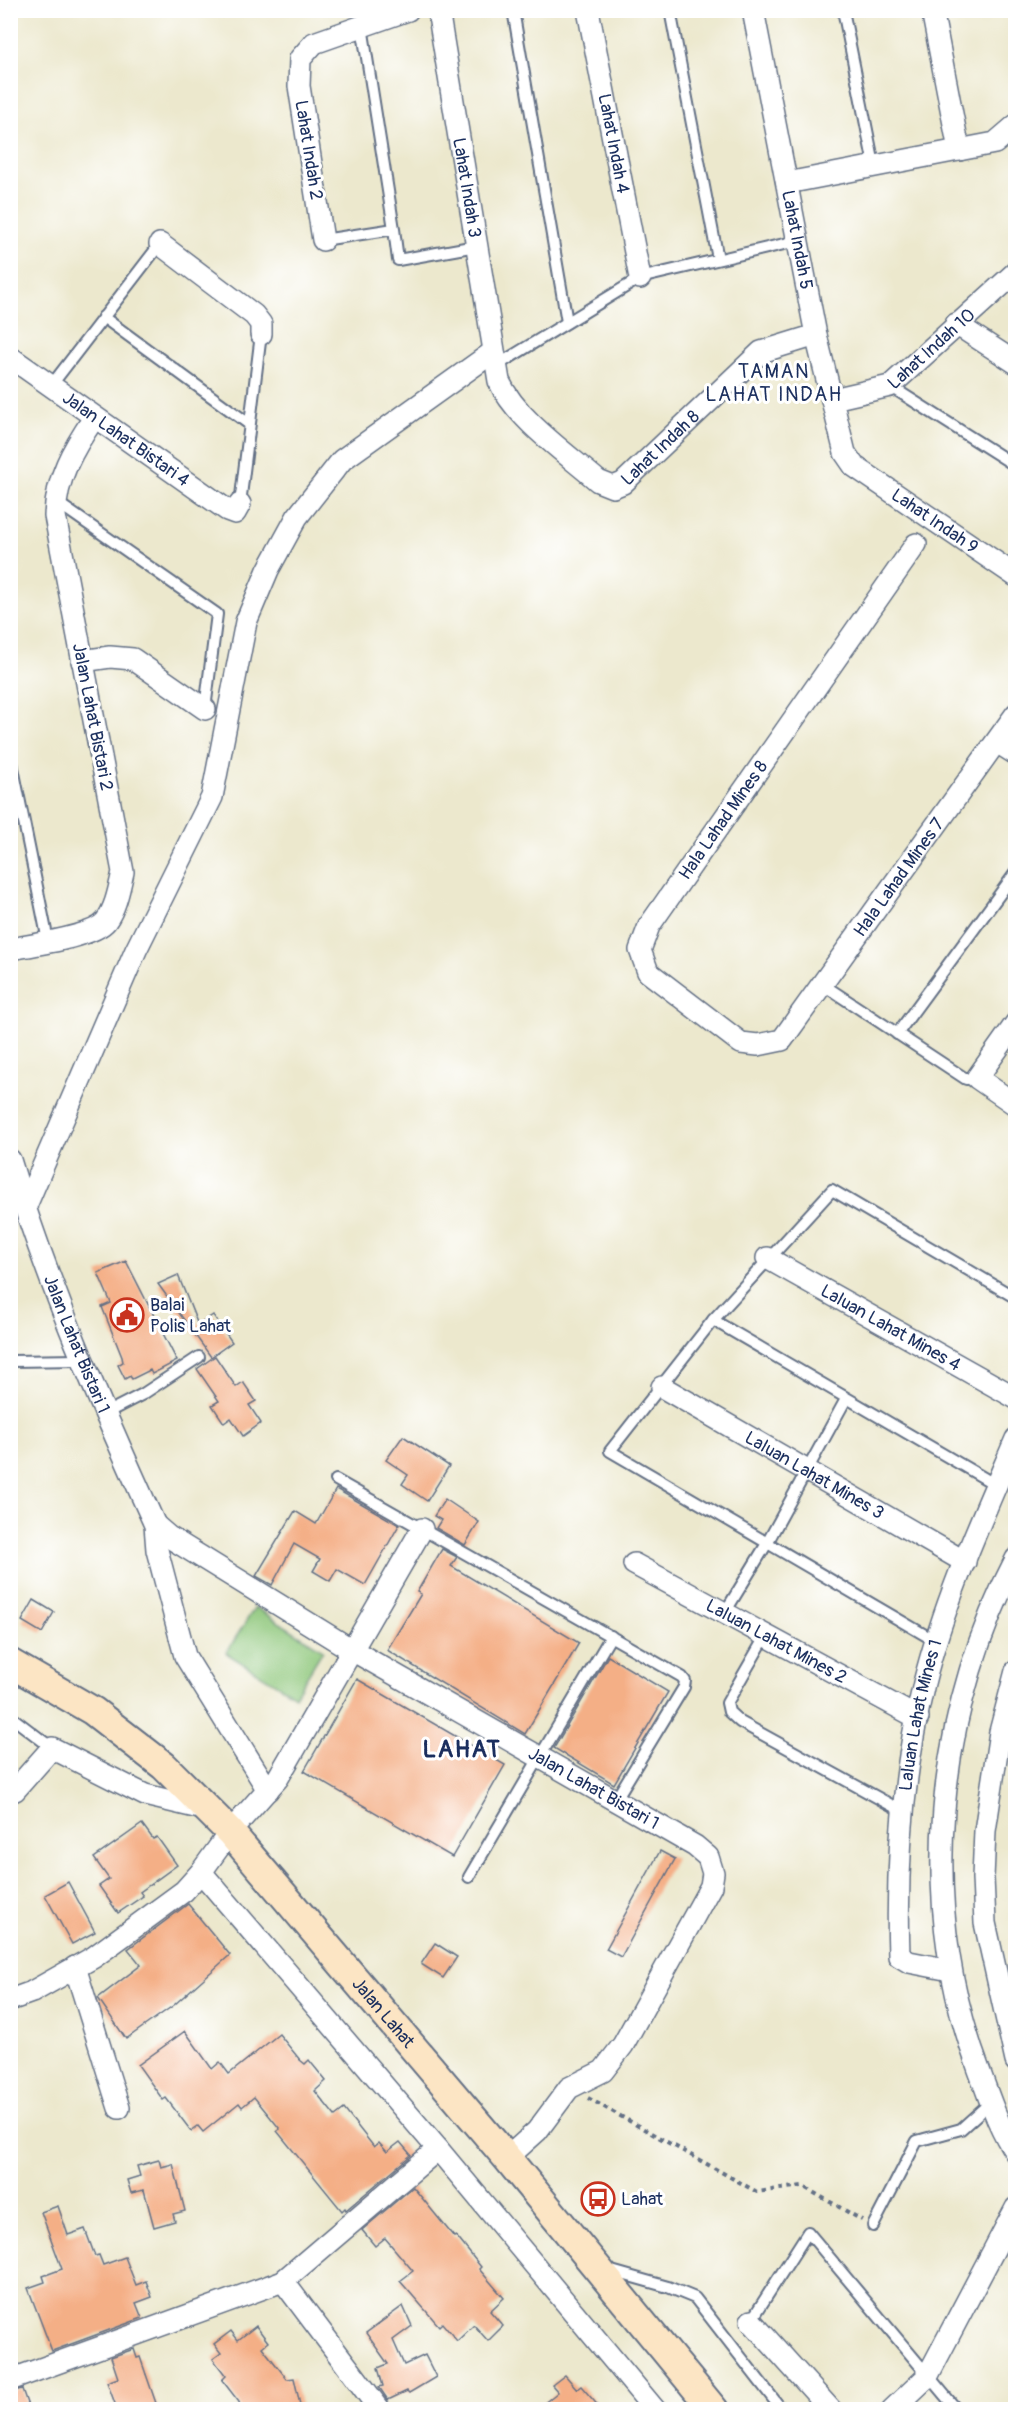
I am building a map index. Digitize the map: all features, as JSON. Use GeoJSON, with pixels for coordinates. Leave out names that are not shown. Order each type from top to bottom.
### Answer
{"type":"FeatureCollection","features":[{"type":"Feature","properties":{"kind":"main road","name":"Jalan Lahat"},"geometry":{"type":"LineString","coordinates":[[10,1663],[93,1711],[164,1766],[230,1832],[507,2158],[714,2409]]}},
{"type":"Feature","properties":{"kind":"street"},"geometry":{"type":"LineString","coordinates":[[362,26],[408,10]]}},
{"type":"Feature","properties":{"kind":"street","name":"Lahat Indah 3"},"geometry":{"type":"LineString","coordinates":[[438,10],[494,359]]}},
{"type":"Feature","properties":{"kind":"street","name":"Lahat Indah 4"},"geometry":{"type":"LineString","coordinates":[[588,10],[640,278]]}},
{"type":"Feature","properties":{"kind":"street","name":"Lahat Indah 5"},"geometry":{"type":"LineString","coordinates":[[753,10],[816,335],[845,453],[854,466]]}},
{"type":"Feature","properties":{"kind":"street"},"geometry":{"type":"LineString","coordinates":[[932,10],[959,150]]}},
{"type":"Feature","properties":{"kind":"street","name":"Lahat Indah 2"},"geometry":{"type":"LineString","coordinates":[[323,240],[299,86],[300,59],[314,43],[362,26]]}},
{"type":"Feature","properties":{"kind":"street"},"geometry":{"type":"LineString","coordinates":[[786,183],[995,143],[1016,125]]}},
{"type":"Feature","properties":{"kind":"street"},"geometry":{"type":"LineString","coordinates":[[160,244],[254,315],[261,324],[261,334]]}},
{"type":"Feature","properties":{"kind":"street","name":"Lahat Indah 10"},"geometry":{"type":"LineString","coordinates":[[833,399],[890,386],[1016,272]]}},
{"type":"Feature","properties":{"kind":"street"},"geometry":{"type":"LineString","coordinates":[[956,324],[1016,363]]}},
{"type":"Feature","properties":{"kind":"street","name":"Lahat Indah 8"},"geometry":{"type":"LineString","coordinates":[[494,359],[506,396],[518,410],[598,481],[613,487],[623,483],[761,352],[816,335]]}},
{"type":"Feature","properties":{"kind":"street","name":"Jalan Lahat Bistari 4"},"geometry":{"type":"LineString","coordinates":[[10,357],[227,510],[235,513],[240,504]]}},
{"type":"Feature","properties":{"kind":"street"},"geometry":{"type":"LineString","coordinates":[[25,1208],[136,950],[212,797],[246,622],[268,570],[297,517],[342,460],[494,359]]}},
{"type":"Feature","properties":{"kind":"street","name":"Jalan Lahat Bistari 2"},"geometry":{"type":"LineString","coordinates":[[10,949],[79,935],[104,924],[116,901],[123,872],[56,531],[55,501],[72,450],[94,418]]}},
{"type":"Feature","properties":{"kind":"street","name":"Lahat Indah 9"},"geometry":{"type":"LineString","coordinates":[[854,466],[1016,576]]}},
{"type":"Feature","properties":{"kind":"street","name":"Hala Lahad Mines 8"},"geometry":{"type":"LineString","coordinates":[[782,1040],[758,1045],[741,1043],[648,972],[640,950],[650,926],[916,544]]}},
{"type":"Feature","properties":{"kind":"street"},"geometry":{"type":"LineString","coordinates":[[82,661],[110,657],[133,659],[205,709]]}},
{"type":"Feature","properties":{"kind":"street","name":"Hala Lahad Mines 7"},"geometry":{"type":"LineString","coordinates":[[782,1040],[1016,714]]}},
{"type":"Feature","properties":{"kind":"street"},"geometry":{"type":"LineString","coordinates":[[997,742],[1016,754]]}},
{"type":"Feature","properties":{"kind":"street"},"geometry":{"type":"LineString","coordinates":[[1016,1023],[977,1078],[1016,1105]]}},
{"type":"Feature","properties":{"kind":"street","name":"Jalan Lahat Bistari 1"},"geometry":{"type":"LineString","coordinates":[[10,1160],[25,1208],[81,1360],[155,1525],[157,1550],[185,1656],[268,1790]]}},
{"type":"Feature","properties":{"kind":"street","name":"Laluan Lahat Mines 4"},"geometry":{"type":"LineString","coordinates":[[767,1258],[1016,1398]]}},
{"type":"Feature","properties":{"kind":"street","name":"Laluan Lahat Mines 3"},"geometry":{"type":"LineString","coordinates":[[662,1387],[965,1562]]}},
{"type":"Feature","properties":{"kind":"street","name":"Laluan Lahat Mines 1"},"geometry":{"type":"LineString","coordinates":[[950,1970],[909,1962],[899,1956],[902,1812],[924,1683],[965,1562],[1016,1439]]}},
{"type":"Feature","properties":{"kind":"street","name":"Jalan Lahat Bistari 1"},"geometry":{"type":"LineString","coordinates":[[155,1525],[176,1541],[352,1650],[616,1799],[695,1846],[708,1857],[713,1873],[711,1886],[623,2045],[603,2072],[569,2088],[537,2131],[507,2158]]}},
{"type":"Feature","properties":{"kind":"street"},"geometry":{"type":"LineString","coordinates":[[10,2000],[32,1992],[94,1957],[184,1891],[201,1872],[230,1832],[278,1778],[422,1529]]}},
{"type":"Feature","properties":{"kind":"street"},"geometry":{"type":"LineString","coordinates":[[1016,1558],[1000,1588],[968,1674],[954,1736],[944,1798],[942,1902],[950,1970],[967,2037],[991,2102],[1016,2153]]}},
{"type":"Feature","properties":{"kind":"street","name":"Laluan Lahat Mines 2"},"geometry":{"type":"LineString","coordinates":[[634,1564],[918,1718]]}},
{"type":"Feature","properties":{"kind":"street"},"geometry":{"type":"LineString","coordinates":[[1016,1671],[1000,1732],[985,1831],[983,1878],[985,1923],[1016,2061]]}},
{"type":"Feature","properties":{"kind":"street"},"geometry":{"type":"LineString","coordinates":[[10,1792],[15,1790],[52,1748],[145,1795],[208,1810]]}},
{"type":"Feature","properties":{"kind":"street"},"geometry":{"type":"LineString","coordinates":[[201,1872],[655,2409]]}},
{"type":"Feature","properties":{"kind":"street"},"geometry":{"type":"LineString","coordinates":[[75,1966],[119,2108]]}},
{"type":"Feature","properties":{"kind":"street"},"geometry":{"type":"LineString","coordinates":[[10,2380],[283,2281],[438,2150]]}},
{"type":"Feature","properties":{"kind":"street"},"geometry":{"type":"LineString","coordinates":[[892,2409],[927,2377],[1016,2208]]}},
{"type":"Feature","properties":{"kind":"street"},"geometry":{"type":"LineString","coordinates":[[283,2281],[380,2409]]}},
{"type":"Feature","properties":{"kind":"street"},"geometry":{"type":"LineString","coordinates":[[751,2321],[831,2409]]}},
{"type":"Feature","properties":{"kind":"lane"},"geometry":{"type":"LineString","coordinates":[[513,10],[567,322]]}},
{"type":"Feature","properties":{"kind":"lane"},"geometry":{"type":"LineString","coordinates":[[670,10],[718,259]]}},
{"type":"Feature","properties":{"kind":"lane"},"geometry":{"type":"LineString","coordinates":[[843,10],[874,165]]}},
{"type":"Feature","properties":{"kind":"lane"},"geometry":{"type":"LineString","coordinates":[[362,26],[398,261],[476,246]]}},
{"type":"Feature","properties":{"kind":"lane"},"geometry":{"type":"LineString","coordinates":[[323,240],[394,229]]}},
{"type":"Feature","properties":{"kind":"lane"},"geometry":{"type":"LineString","coordinates":[[494,359],[567,322],[640,278],[797,241]]}},
{"type":"Feature","properties":{"kind":"lane"},"geometry":{"type":"LineString","coordinates":[[50,387],[160,244]]}},
{"type":"Feature","properties":{"kind":"lane"},"geometry":{"type":"LineString","coordinates":[[104,317],[249,424]]}},
{"type":"Feature","properties":{"kind":"lane"},"geometry":{"type":"LineString","coordinates":[[240,504],[261,334]]}},
{"type":"Feature","properties":{"kind":"lane"},"geometry":{"type":"LineString","coordinates":[[890,386],[1016,466]]}},
{"type":"Feature","properties":{"kind":"lane"},"geometry":{"type":"LineString","coordinates":[[55,501],[217,614],[205,709]]}},
{"type":"Feature","properties":{"kind":"lane"},"geometry":{"type":"LineString","coordinates":[[10,753],[48,941]]}},
{"type":"Feature","properties":{"kind":"lane"},"geometry":{"type":"LineString","coordinates":[[897,1034],[1016,872]]}},
{"type":"Feature","properties":{"kind":"lane"},"geometry":{"type":"LineString","coordinates":[[822,984],[966,1078],[977,1078]]}},
{"type":"Feature","properties":{"kind":"lane"},"geometry":{"type":"LineString","coordinates":[[937,1642],[766,1545],[610,1451],[713,1320],[831,1190],[1016,1298]]}},
{"type":"Feature","properties":{"kind":"lane"},"geometry":{"type":"LineString","coordinates":[[713,1320],[996,1485]]}},
{"type":"Feature","properties":{"kind":"lane"},"geometry":{"type":"LineString","coordinates":[[105,1414],[144,1394],[199,1357]]}},
{"type":"Feature","properties":{"kind":"lane"},"geometry":{"type":"LineString","coordinates":[[10,1361],[81,1360]]}},
{"type":"Feature","properties":{"kind":"lane"},"geometry":{"type":"LineString","coordinates":[[724,1614],[766,1545],[846,1399]]}},
{"type":"Feature","properties":{"kind":"lane"},"geometry":{"type":"LineString","coordinates":[[336,1480],[611,1636],[685,1681],[616,1799]]}},
{"type":"Feature","properties":{"kind":"lane"},"geometry":{"type":"LineString","coordinates":[[469,1877],[611,1636]]}},
{"type":"Feature","properties":{"kind":"lane"},"geometry":{"type":"LineString","coordinates":[[765,1637],[727,1703],[729,1712],[740,1722],[902,1812]]}},
{"type":"Feature","properties":{"kind":"lane"},"geometry":{"type":"LineString","coordinates":[[10,1716],[52,1748]]}},
{"type":"Feature","properties":{"kind":"lane"},"geometry":{"type":"LineString","coordinates":[[873,2226],[917,2141],[961,2129],[991,2102]]}},
{"type":"Feature","properties":{"kind":"lane"},"geometry":{"type":"LineString","coordinates":[[751,2321],[808,2232],[927,2377],[957,2409]]}},
{"type":"Feature","properties":{"kind":"lane"},"geometry":{"type":"LineString","coordinates":[[596,2266],[636,2280],[668,2286],[695,2298],[782,2409]]}},
{"type":"Feature","properties":{"kind":"path"},"geometry":{"type":"LineString","coordinates":[[569,2088],[757,2192],[802,2186],[873,2226]]}},
{"type":"Feature","properties":{"kind":"green space"},"geometry":{"type":"Polygon","coordinates":[[[255,1607],[323,1650],[295,1696],[226,1653],[255,1607]]]}},
{"type":"Feature","properties":{"kind":"building"},"geometry":{"type":"Polygon","coordinates":[[[126,1261],[177,1361],[152,1374],[150,1370],[132,1379],[130,1376],[125,1379],[118,1365],[123,1362],[122,1357],[102,1307],[111,1303],[98,1273],[126,1261]]]}},
{"type":"Feature","properties":{"kind":"building"},"geometry":{"type":"Polygon","coordinates":[[[178,1275],[198,1325],[213,1315],[232,1342],[211,1357],[158,1284],[178,1275]]]}},
{"type":"Feature","properties":{"kind":"building"},"geometry":{"type":"Polygon","coordinates":[[[215,1356],[236,1387],[243,1382],[256,1401],[249,1405],[261,1423],[243,1436],[231,1418],[224,1423],[212,1405],[219,1401],[197,1369],[215,1356]]]}},
{"type":"Feature","properties":{"kind":"building"},"geometry":{"type":"Polygon","coordinates":[[[403,1436],[449,1466],[427,1501],[402,1484],[408,1475],[386,1460],[403,1436]]]}},
{"type":"Feature","properties":{"kind":"building"},"geometry":{"type":"Polygon","coordinates":[[[336,1489],[399,1525],[365,1585],[337,1569],[330,1581],[313,1571],[320,1559],[294,1544],[272,1585],[256,1576],[295,1511],[316,1524],[336,1489]]]}},
{"type":"Feature","properties":{"kind":"building"},"geometry":{"type":"Polygon","coordinates":[[[445,1499],[479,1522],[465,1545],[436,1528],[441,1520],[434,1516],[445,1499]]]}},
{"type":"Feature","properties":{"kind":"building"},"geometry":{"type":"Polygon","coordinates":[[[442,1549],[457,1557],[451,1566],[579,1643],[525,1734],[387,1650],[421,1594],[417,1592],[442,1549]]]}},
{"type":"Feature","properties":{"kind":"building"},"geometry":{"type":"Polygon","coordinates":[[[34,1600],[54,1612],[42,1633],[22,1621],[34,1600]]]}},
{"type":"Feature","properties":{"kind":"building"},"geometry":{"type":"Polygon","coordinates":[[[608,1656],[668,1692],[614,1784],[554,1748],[608,1656]]]}},
{"type":"Feature","properties":{"kind":"building"},"geometry":{"type":"Polygon","coordinates":[[[357,1679],[505,1765],[452,1857],[304,1771],[357,1679]]]}},
{"type":"Feature","properties":{"kind":"building"},"geometry":{"type":"Polygon","coordinates":[[[142,1824],[153,1839],[157,1837],[177,1865],[140,1892],[143,1896],[118,1913],[99,1886],[109,1879],[94,1858],[142,1824]]]}},
{"type":"Feature","properties":{"kind":"building"},"geometry":{"type":"Polygon","coordinates":[[[660,1851],[675,1859],[621,1957],[606,1949],[660,1851]]]}},
{"type":"Feature","properties":{"kind":"building"},"geometry":{"type":"Polygon","coordinates":[[[68,1882],[95,1932],[72,1944],[45,1895],[68,1882]]]}},
{"type":"Feature","properties":{"kind":"building"},"geometry":{"type":"Polygon","coordinates":[[[188,1904],[230,1955],[174,2005],[126,2039],[98,1998],[141,1965],[128,1949],[188,1904]]]}},
{"type":"Feature","properties":{"kind":"building"},"geometry":{"type":"Polygon","coordinates":[[[435,1943],[457,1957],[443,1978],[421,1964],[435,1943]]]}},
{"type":"Feature","properties":{"kind":"building"},"geometry":{"type":"Polygon","coordinates":[[[185,2031],[212,2069],[220,2062],[229,2074],[279,2034],[300,2060],[305,2064],[309,2060],[326,2081],[315,2091],[335,2116],[344,2109],[374,2147],[379,2143],[387,2152],[400,2142],[411,2155],[342,2211],[277,2131],[280,2129],[254,2097],[242,2107],[239,2103],[203,2132],[198,2126],[191,2131],[166,2098],[163,2100],[138,2065],[185,2031]]]}},
{"type":"Feature","properties":{"kind":"building"},"geometry":{"type":"Polygon","coordinates":[[[159,2160],[161,2167],[173,2164],[185,2211],[173,2214],[175,2221],[154,2227],[144,2190],[131,2193],[127,2180],[140,2176],[137,2166],[159,2160]]]}},
{"type":"Feature","properties":{"kind":"building"},"geometry":{"type":"Polygon","coordinates":[[[413,2187],[454,2237],[456,2236],[481,2267],[479,2269],[504,2298],[490,2311],[503,2326],[488,2341],[474,2325],[457,2341],[442,2323],[439,2326],[400,2281],[413,2271],[385,2238],[375,2246],[362,2230],[413,2187]]]}},
{"type":"Feature","properties":{"kind":"building"},"geometry":{"type":"Polygon","coordinates":[[[58,2206],[68,2235],[85,2229],[95,2256],[99,2255],[103,2265],[125,2257],[136,2285],[146,2281],[152,2297],[136,2303],[142,2318],[52,2351],[28,2288],[45,2282],[43,2276],[62,2269],[41,2212],[58,2206]]]}},
{"type":"Feature","properties":{"kind":"building"},"geometry":{"type":"Polygon","coordinates":[[[403,2306],[412,2326],[393,2340],[404,2365],[425,2355],[436,2377],[409,2393],[407,2391],[388,2400],[379,2387],[383,2386],[378,2368],[388,2364],[366,2333],[403,2306]]]}},
{"type":"Feature","properties":{"kind":"building"},"geometry":{"type":"Polygon","coordinates":[[[256,2326],[268,2342],[262,2347],[287,2379],[294,2378],[301,2409],[241,2409],[239,2402],[222,2380],[226,2376],[213,2359],[221,2353],[214,2344],[231,2331],[238,2340],[256,2326]]]}},
{"type":"Feature","properties":{"kind":"building"},"geometry":{"type":"Polygon","coordinates":[[[134,2349],[137,2358],[140,2357],[158,2409],[117,2409],[107,2382],[118,2378],[111,2357],[134,2349]]]}},
{"type":"Feature","properties":{"kind":"building"},"geometry":{"type":"Polygon","coordinates":[[[565,2375],[577,2389],[581,2386],[601,2409],[537,2409],[558,2392],[552,2385],[565,2375]]]}},
{"type":"Feature","properties":{"kind":"building"},"geometry":{"type":"Polygon","coordinates":[[[22,2389],[29,2409],[10,2409],[10,2392],[22,2389]]]}},
{"type":"Feature","properties":{"kind":"place","name":"Balai Polis Lahat"},"geometry":{"type":"Point","coordinates":[127,1315]}},
{"type":"Feature","properties":{"kind":"place","name":"Lahat"},"geometry":{"type":"Point","coordinates":[598,2199]}},
{"type":"Feature","properties":{"kind":"district","name":"TAMAN LAHAT INDAH"},"geometry":{"type":"Point","coordinates":[774,382]}},
{"type":"Feature","properties":{"kind":"district","name":"LAHAT"},"geometry":{"type":"Point","coordinates":[462,1749]}}]}
